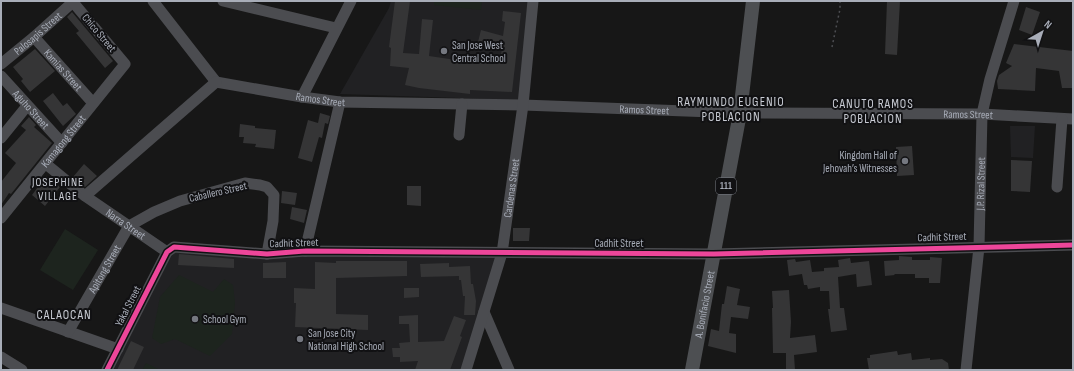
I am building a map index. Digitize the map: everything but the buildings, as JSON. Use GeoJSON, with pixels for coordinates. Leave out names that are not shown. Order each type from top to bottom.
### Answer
{"type":"FeatureCollection","features":[{"type":"Feature","properties":{"kind":"main road","name":"A. Bonifacio Street"},"geometry":{"type":"LineString","coordinates":[[692,370],[740,114],[753,1]]}},
{"type":"Feature","properties":{"kind":"street","name":"Palosapis Street"},"geometry":{"type":"LineString","coordinates":[[1,64],[34,37],[73,1]]}},
{"type":"Feature","properties":{"kind":"street","name":"Chico Street"},"geometry":{"type":"LineString","coordinates":[[73,1],[125,64]]}},
{"type":"Feature","properties":{"kind":"street"},"geometry":{"type":"LineString","coordinates":[[85,196],[216,82],[153,1]]}},
{"type":"Feature","properties":{"kind":"street"},"geometry":{"type":"LineString","coordinates":[[223,1],[336,28]]}},
{"type":"Feature","properties":{"kind":"street"},"geometry":{"type":"LineString","coordinates":[[302,97],[351,1]]}},
{"type":"Feature","properties":{"kind":"street","name":"Cardenas Street"},"geometry":{"type":"LineString","coordinates":[[467,369],[502,253],[523,105],[533,1]]}},
{"type":"Feature","properties":{"kind":"street","name":"J.P. Rizal Street"},"geometry":{"type":"LineString","coordinates":[[966,370],[979,246],[982,114],[990,79],[1014,1]]}},
{"type":"Feature","properties":{"kind":"street","name":"Kamias Street"},"geometry":{"type":"LineString","coordinates":[[34,37],[93,103]]}},
{"type":"Feature","properties":{"kind":"street","name":"Kamagong Street"},"geometry":{"type":"LineString","coordinates":[[1,218],[125,64]]}},
{"type":"Feature","properties":{"kind":"street","name":"Aguho Street"},"geometry":{"type":"LineString","coordinates":[[1,76],[62,143]]}},
{"type":"Feature","properties":{"kind":"street","name":"Ramos Street"},"geometry":{"type":"LineString","coordinates":[[216,82],[340,102],[523,105],[740,114],[982,114],[1067,119]]}},
{"type":"Feature","properties":{"kind":"street"},"geometry":{"type":"LineString","coordinates":[[305,251],[340,102]]}},
{"type":"Feature","properties":{"kind":"street"},"geometry":{"type":"LineString","coordinates":[[460,135],[462,104]]}},
{"type":"Feature","properties":{"kind":"street"},"geometry":{"type":"LineString","coordinates":[[1,138],[27,106]]}},
{"type":"Feature","properties":{"kind":"street"},"geometry":{"type":"LineString","coordinates":[[1057,186],[1067,119]]}},
{"type":"Feature","properties":{"kind":"street","name":"Narra Street"},"geometry":{"type":"LineString","coordinates":[[46,164],[85,196],[167,252]]}},
{"type":"Feature","properties":{"kind":"street","name":"Caballero Street"},"geometry":{"type":"LineString","coordinates":[[129,226],[154,212],[180,201],[245,183],[260,185],[267,187],[274,195],[273,221],[266,254]]}},
{"type":"Feature","properties":{"kind":"street","name":"Apitong Street"},"geometry":{"type":"LineString","coordinates":[[68,332],[129,226]]}},
{"type":"Feature","properties":{"kind":"street","name":"Cadhit Street"},"geometry":{"type":"LineString","coordinates":[[167,252],[171,248],[175,247],[266,254],[305,251],[714,254],[979,246],[1073,245]]}},
{"type":"Feature","properties":{"kind":"street","name":"Yakal Street"},"geometry":{"type":"LineString","coordinates":[[107,370],[167,252]]}},
{"type":"Feature","properties":{"kind":"street"},"geometry":{"type":"LineString","coordinates":[[1,308],[118,349]]}},
{"type":"Feature","properties":{"kind":"street"},"geometry":{"type":"LineString","coordinates":[[484,312],[509,370]]}},
{"type":"Feature","properties":{"kind":"street"},"geometry":{"type":"LineString","coordinates":[[1,357],[22,370]]}},
{"type":"Feature","properties":{"kind":"path"},"geometry":{"type":"LineString","coordinates":[[832,47],[840,9],[840,1]]}},
{"type":"Feature","properties":{"kind":"shaded area","name":"San Jose West Central School"},"geometry":{"type":"Polygon","coordinates":[[[391,1],[529,1],[519,100],[340,94],[389,8],[391,1]]]}},
{"type":"Feature","properties":{"kind":"shaded area"},"geometry":{"type":"Polygon","coordinates":[[[434,1],[482,1],[481,10],[434,5],[434,1]]]}},
{"type":"Feature","properties":{"kind":"shaded area"},"geometry":{"type":"Polygon","coordinates":[[[1010,126],[1035,126],[1033,158],[1011,157],[1010,126]]]}},
{"type":"Feature","properties":{"kind":"shaded area"},"geometry":{"type":"Polygon","coordinates":[[[65,229],[98,250],[73,290],[40,270],[65,229]]]}},
{"type":"Feature","properties":{"kind":"shaded area","name":"San Jose City National High School"},"geometry":{"type":"Polygon","coordinates":[[[173,251],[497,256],[461,370],[113,370],[173,251]]]}},
{"type":"Feature","properties":{"kind":"shaded area","name":"School Gym"},"geometry":{"type":"Polygon","coordinates":[[[179,275],[213,292],[224,279],[233,285],[235,303],[232,334],[210,356],[175,339],[161,344],[152,338],[160,297],[179,275]]]}},
{"type":"Feature","properties":{"kind":"shaded area"},"geometry":{"type":"Polygon","coordinates":[[[146,363],[160,370],[142,370],[146,363]]]}},
{"type":"Feature","properties":{"kind":"cycle path"},"geometry":{"type":"LineString","coordinates":[[107,370],[167,252],[174,247],[267,254],[305,251],[714,254],[1073,245]]}},
{"type":"Feature","properties":{"kind":"place","name":"San Jose West Central School"},"geometry":{"type":"Point","coordinates":[444,51]}},
{"type":"Feature","properties":{"kind":"place","name":"Kingdom Hall of Jehovah’s Witnesses"},"geometry":{"type":"Point","coordinates":[905,161]}},
{"type":"Feature","properties":{"kind":"place","name":"School Gym"},"geometry":{"type":"Point","coordinates":[195,319]}},
{"type":"Feature","properties":{"kind":"place","name":"San Jose City National High School"},"geometry":{"type":"Point","coordinates":[300,339]}},
{"type":"Feature","properties":{"kind":"district","name":"RAYMUNDO EUGENIO POBLACION"},"geometry":{"type":"Point","coordinates":[731,110]}},
{"type":"Feature","properties":{"kind":"district","name":"CANUTO RAMOS POBLACION"},"geometry":{"type":"Point","coordinates":[873,112]}},
{"type":"Feature","properties":{"kind":"district","name":"JOSEPHINE VILLAGE"},"geometry":{"type":"Point","coordinates":[58,189]}},
{"type":"Feature","properties":{"kind":"district","name":"CALAOCAN"},"geometry":{"type":"Point","coordinates":[64,315]}}]}
